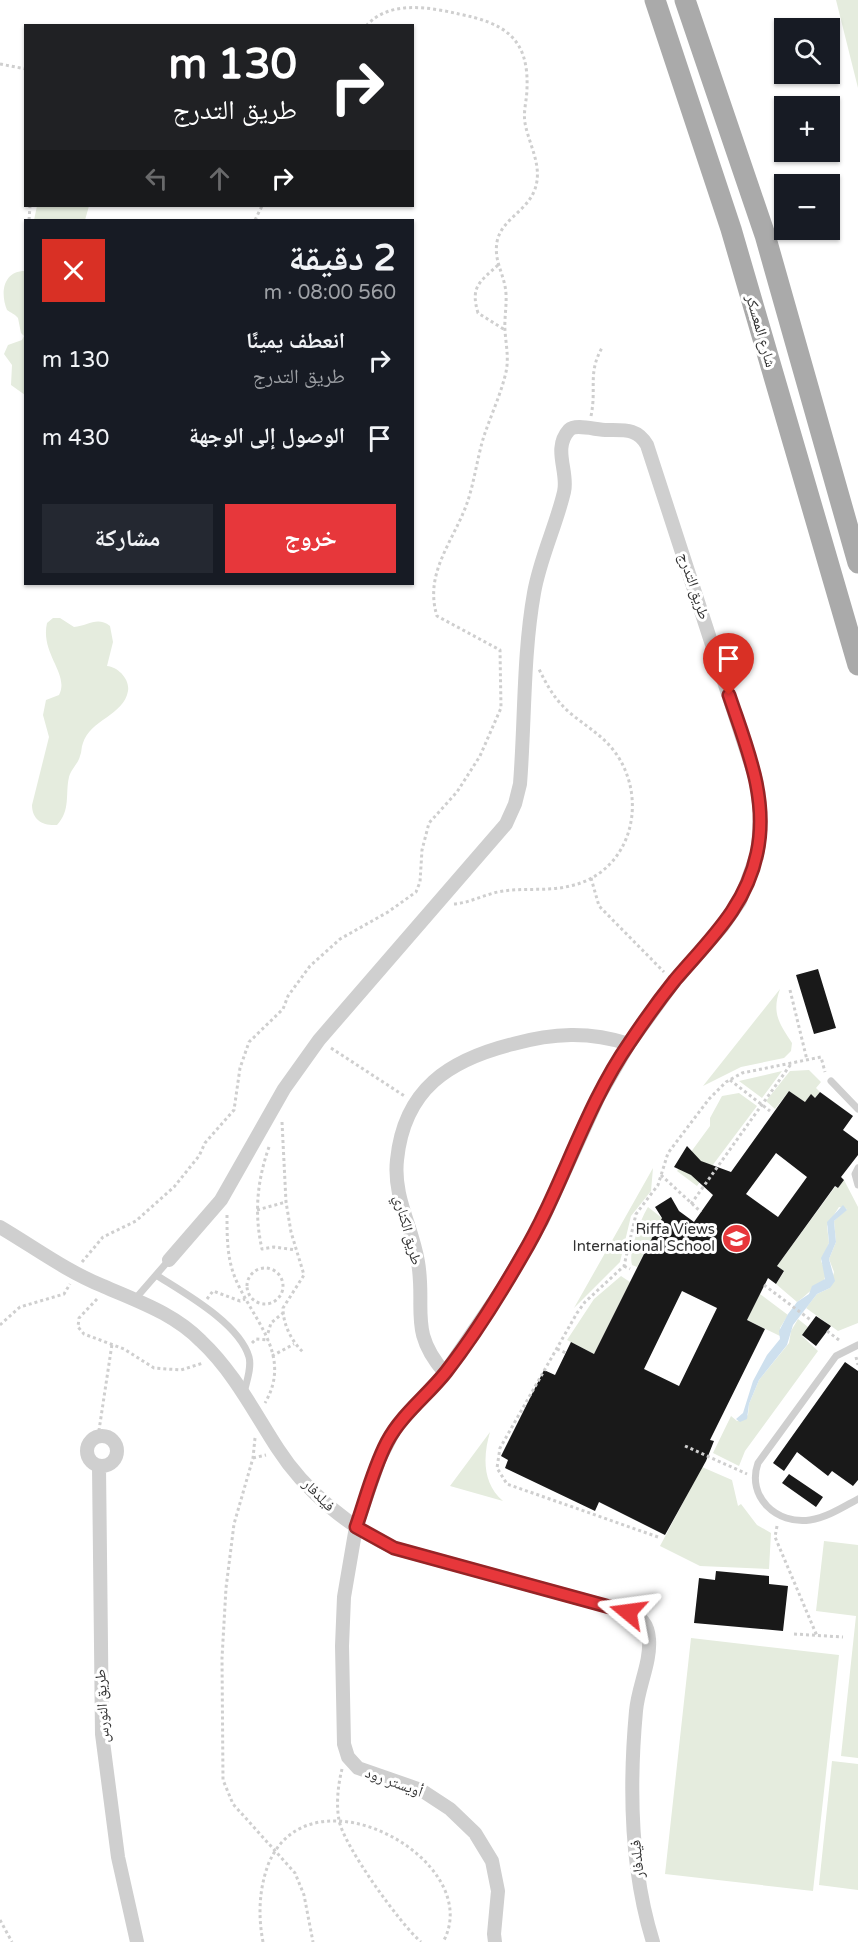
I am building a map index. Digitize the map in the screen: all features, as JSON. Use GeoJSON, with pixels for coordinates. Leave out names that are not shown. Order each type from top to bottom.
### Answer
{"type":"FeatureCollection","features":[{"type":"Feature","properties":{"kind":"main road","name":"شارع المعسكر"},"geometry":{"type":"LineString","coordinates":[[655,0],[731,229],[858,665]]}},
{"type":"Feature","properties":{"kind":"main road","name":"شارع المعسكر"},"geometry":{"type":"LineString","coordinates":[[685,0],[765,235],[858,563]]}},
{"type":"Feature","properties":{"kind":"street"},"geometry":{"type":"LineString","coordinates":[[169,1260],[221,1200],[276,1104],[319,1040],[499,834],[516,804],[520,784],[534,591],[564,493],[562,450],[571,429],[590,429]]}},
{"type":"Feature","properties":{"kind":"street","name":"طريق التدرج"},"geometry":{"type":"LineString","coordinates":[[356,1527],[373,1476],[388,1441],[406,1414],[445,1373],[498,1296],[542,1221],[599,1096],[629,1044],[674,982],[722,927],[740,901],[753,868],[760,814],[752,763],[651,457],[644,439],[633,431],[590,429]]}},
{"type":"Feature","properties":{"kind":"street","name":"طريق الكناري"},"geometry":{"type":"LineString","coordinates":[[445,1373],[431,1354],[422,1334],[418,1308],[418,1263],[398,1191],[399,1145],[416,1103],[446,1070],[480,1052],[538,1037],[564,1034],[590,1035],[629,1044]]}},
{"type":"Feature","properties":{"kind":"street","name":"فيلدفار"},"geometry":{"type":"LineString","coordinates":[[0,1227],[102,1286],[136,1298],[176,1320],[217,1358],[244,1393],[279,1451],[303,1479],[339,1516],[356,1527],[394,1548],[628,1612],[642,1620],[649,1638],[649,1650],[638,1693],[631,1760],[639,1878],[651,1942]]}},
{"type":"Feature","properties":{"kind":"street"},"geometry":{"type":"LineString","coordinates":[[98,1437],[110,1439],[116,1450],[113,1462],[99,1466]]}},
{"type":"Feature","properties":{"kind":"street","name":"طريق النورس"},"geometry":{"type":"LineString","coordinates":[[98,1437],[88,1445],[87,1453],[90,1461],[99,1466],[102,1734],[118,1857],[137,1942]]}},
{"type":"Feature","properties":{"kind":"street","name":"أويستر رود"},"geometry":{"type":"LineString","coordinates":[[356,1527],[342,1621],[344,1738],[348,1757],[364,1772],[405,1783],[436,1799],[476,1833],[492,1861],[497,1884],[499,1906],[494,1934],[495,1942]]}},
{"type":"Feature","properties":{"kind":"lane"},"geometry":{"type":"LineString","coordinates":[[831,1081],[858,1109]]}},
{"type":"Feature","properties":{"kind":"lane"},"geometry":{"type":"LineString","coordinates":[[858,1168],[855,1174],[858,1185]]}},
{"type":"Feature","properties":{"kind":"lane"},"geometry":{"type":"LineString","coordinates":[[136,1298],[169,1260]]}},
{"type":"Feature","properties":{"kind":"lane"},"geometry":{"type":"LineString","coordinates":[[156,1275],[202,1305],[236,1335],[245,1348],[249,1361],[244,1393]]}},
{"type":"Feature","properties":{"kind":"lane"},"geometry":{"type":"LineString","coordinates":[[858,1345],[836,1356],[758,1463],[755,1477],[759,1495],[772,1512],[799,1521],[815,1519],[858,1499]]}},
{"type":"Feature","properties":{"kind":"path"},"geometry":{"type":"LineString","coordinates":[[0,1325],[20,1307],[64,1294],[95,1245],[118,1228],[136,1221],[174,1187],[199,1156],[205,1143],[234,1110],[240,1068],[249,1042],[283,1009],[288,996],[310,966],[340,939],[388,912],[416,892],[420,882],[422,850],[429,823],[457,792],[483,750],[501,708],[502,655],[493,645],[474,638],[436,616],[433,604],[434,583],[441,557],[467,504],[483,437],[507,370],[505,287],[496,252],[500,230],[526,208],[536,186],[538,171],[524,120],[527,75],[517,44],[497,24],[439,9],[409,7],[381,14],[368,24]]}},
{"type":"Feature","properties":{"kind":"path"},"geometry":{"type":"LineString","coordinates":[[0,64],[24,69]]}},
{"type":"Feature","properties":{"kind":"path"},"geometry":{"type":"LineString","coordinates":[[498,265],[476,288],[474,295],[478,313],[505,330]]}},
{"type":"Feature","properties":{"kind":"path"},"geometry":{"type":"LineString","coordinates":[[590,429],[594,394],[593,366],[603,346]]}},
{"type":"Feature","properties":{"kind":"path"},"geometry":{"type":"LineString","coordinates":[[441,900],[459,904],[497,892],[557,889],[591,878],[615,858],[628,836],[633,806],[628,776],[618,756],[605,740],[560,703],[529,647]]}},
{"type":"Feature","properties":{"kind":"path"},"geometry":{"type":"LineString","coordinates":[[591,878],[599,906],[674,982]]}},
{"type":"Feature","properties":{"kind":"path"},"geometry":{"type":"LineString","coordinates":[[790,990],[807,1060]]}},
{"type":"Feature","properties":{"kind":"path"},"geometry":{"type":"LineString","coordinates":[[319,1040],[416,1103]]}},
{"type":"Feature","properties":{"kind":"path"},"geometry":{"type":"LineString","coordinates":[[658,1537],[507,1484],[497,1463],[500,1448],[585,1302],[624,1266],[636,1214],[654,1193],[668,1153],[709,1099],[730,1080],[742,1073],[821,1057],[825,1073],[831,1081]]}},
{"type":"Feature","properties":{"kind":"path"},"geometry":{"type":"LineString","coordinates":[[691,1204],[792,1063]]}},
{"type":"Feature","properties":{"kind":"path"},"geometry":{"type":"LineString","coordinates":[[730,1080],[770,1111]]}},
{"type":"Feature","properties":{"kind":"path"},"geometry":{"type":"LineString","coordinates":[[276,1104],[282,1122],[286,1202],[304,1275],[283,1308],[283,1313],[294,1344],[304,1353]]}},
{"type":"Feature","properties":{"kind":"path"},"geometry":{"type":"LineString","coordinates":[[276,1128],[282,1122]]}},
{"type":"Feature","properties":{"kind":"path"},"geometry":{"type":"LineString","coordinates":[[272,1138],[262,1170],[257,1210],[262,1249],[274,1246],[296,1250]]}},
{"type":"Feature","properties":{"kind":"path"},"geometry":{"type":"LineString","coordinates":[[661,1175],[701,1212]]}},
{"type":"Feature","properties":{"kind":"path"},"geometry":{"type":"LineString","coordinates":[[221,1200],[226,1214],[230,1261],[268,1335],[272,1356],[272,1389],[257,1415]]}},
{"type":"Feature","properties":{"kind":"path"},"geometry":{"type":"LineString","coordinates":[[257,1210],[286,1202]]}},
{"type":"Feature","properties":{"kind":"path"},"geometry":{"type":"LineString","coordinates":[[624,1266],[630,1269]]}},
{"type":"Feature","properties":{"kind":"path"},"geometry":{"type":"LineString","coordinates":[[202,1305],[213,1291],[240,1301],[248,1298],[260,1304],[273,1303],[278,1299],[283,1288],[280,1275],[270,1268],[257,1269],[252,1273],[246,1285],[248,1298]]}},
{"type":"Feature","properties":{"kind":"path"},"geometry":{"type":"LineString","coordinates":[[102,1286],[94,1305],[79,1318],[78,1327],[84,1334],[112,1344],[154,1368],[171,1371],[190,1368],[217,1358]]}},
{"type":"Feature","properties":{"kind":"path"},"geometry":{"type":"LineString","coordinates":[[764,1286],[812,1321]]}},
{"type":"Feature","properties":{"kind":"path"},"geometry":{"type":"LineString","coordinates":[[268,1335],[271,1323],[283,1313]]}},
{"type":"Feature","properties":{"kind":"path"},"geometry":{"type":"LineString","coordinates":[[827,1331],[839,1340]]}},
{"type":"Feature","properties":{"kind":"path"},"geometry":{"type":"LineString","coordinates":[[245,1348],[256,1339],[269,1340]]}},
{"type":"Feature","properties":{"kind":"path"},"geometry":{"type":"LineString","coordinates":[[98,1437],[112,1344]]}},
{"type":"Feature","properties":{"kind":"path"},"geometry":{"type":"LineString","coordinates":[[272,1356],[294,1344]]}},
{"type":"Feature","properties":{"kind":"path"},"geometry":{"type":"LineString","coordinates":[[556,1349],[566,1353]]}},
{"type":"Feature","properties":{"kind":"path"},"geometry":{"type":"LineString","coordinates":[[857,1358],[858,1365]]}},
{"type":"Feature","properties":{"kind":"path"},"geometry":{"type":"LineString","coordinates":[[685,1446],[755,1477]]}},
{"type":"Feature","properties":{"kind":"path"},"geometry":{"type":"LineString","coordinates":[[253,1458],[238,1503],[226,1588],[222,1658],[223,1780],[233,1804],[288,1862],[300,1883],[313,1942]]}},
{"type":"Feature","properties":{"kind":"path"},"geometry":{"type":"LineString","coordinates":[[779,1515],[775,1537],[817,1635]]}},
{"type":"Feature","properties":{"kind":"path"},"geometry":{"type":"LineString","coordinates":[[794,1634],[843,1637]]}},
{"type":"Feature","properties":{"kind":"path"},"geometry":{"type":"LineString","coordinates":[[348,1757],[340,1780],[339,1820],[352,1849],[398,1916],[422,1942]]}},
{"type":"Feature","properties":{"kind":"path"},"geometry":{"type":"LineString","coordinates":[[263,1942],[260,1900],[266,1872],[276,1851],[288,1836],[305,1826],[339,1820],[391,1836],[428,1864],[447,1898],[450,1923],[443,1942]]}},
{"type":"Feature","properties":{"kind":"path"},"geometry":{"type":"LineString","coordinates":[[0,1920],[12,1942]]}},
{"type":"Feature","properties":{"kind":"shaded area"},"geometry":{"type":"Polygon","coordinates":[[[836,0],[858,0],[858,88],[836,0]]]}},
{"type":"Feature","properties":{"kind":"shaded area"},"geometry":{"type":"Polygon","coordinates":[[[37,207],[89,207],[85,219],[34,219],[37,207]]]}},
{"type":"Feature","properties":{"kind":"shaded area"},"geometry":{"type":"Polygon","coordinates":[[[24,271],[24,336],[21,333],[18,318],[7,310],[4,297],[5,284],[12,275],[24,271]]]}},
{"type":"Feature","properties":{"kind":"shaded area"},"geometry":{"type":"Polygon","coordinates":[[[24,336],[24,394],[11,385],[12,365],[4,354],[8,345],[22,340],[24,336]]]}},
{"type":"Feature","properties":{"kind":"shaded area"},"geometry":{"type":"Polygon","coordinates":[[[53,618],[60,618],[74,627],[97,622],[110,626],[113,642],[107,666],[122,674],[128,687],[125,699],[120,706],[87,735],[79,759],[69,777],[64,814],[57,825],[39,821],[32,810],[49,737],[43,715],[46,700],[59,695],[61,687],[61,679],[47,644],[47,623],[53,618]]]}},
{"type":"Feature","properties":{"kind":"shaded area"},"geometry":{"type":"Polygon","coordinates":[[[780,989],[776,1005],[778,1018],[792,1043],[791,1051],[784,1058],[741,1067],[703,1086],[780,989]]]}},
{"type":"Feature","properties":{"kind":"shaded area"},"geometry":{"type":"Polygon","coordinates":[[[809,1070],[821,1082],[816,1088],[820,1092],[815,1098],[811,1095],[805,1102],[789,1091],[775,1109],[766,1101],[790,1071],[809,1070]]]}},
{"type":"Feature","properties":{"kind":"shaded area"},"geometry":{"type":"Polygon","coordinates":[[[782,1071],[762,1098],[739,1081],[782,1071]]]}},
{"type":"Feature","properties":{"kind":"shaded area"},"geometry":{"type":"Polygon","coordinates":[[[739,1093],[757,1106],[697,1186],[677,1171],[710,1126],[710,1118],[722,1096],[739,1093]]]}},
{"type":"Feature","properties":{"kind":"shaded area"},"geometry":{"type":"Polygon","coordinates":[[[653,1168],[651,1191],[631,1216],[620,1262],[574,1308],[653,1168]]]}},
{"type":"Feature","properties":{"kind":"shaded area"},"geometry":{"type":"Polygon","coordinates":[[[844,1180],[858,1207],[858,1323],[838,1331],[806,1308],[817,1294],[830,1288],[834,1272],[829,1259],[836,1242],[834,1221],[847,1209],[839,1207],[827,1226],[829,1243],[821,1261],[826,1272],[824,1281],[797,1302],[776,1284],[784,1272],[777,1266],[835,1187],[838,1188],[844,1180]]]}},
{"type":"Feature","properties":{"kind":"shaded area"},"geometry":{"type":"Polygon","coordinates":[[[648,1207],[662,1218],[637,1267],[632,1265],[631,1260],[633,1244],[648,1207]]]}},
{"type":"Feature","properties":{"kind":"shaded area"},"geometry":{"type":"Polygon","coordinates":[[[621,1276],[630,1282],[594,1354],[567,1340],[594,1299],[621,1276]]]}},
{"type":"Feature","properties":{"kind":"shaded area"},"geometry":{"type":"Polygon","coordinates":[[[760,1294],[788,1315],[780,1328],[780,1336],[747,1320],[760,1294]]]}},
{"type":"Feature","properties":{"kind":"shaded area"},"geometry":{"type":"Polygon","coordinates":[[[798,1319],[808,1327],[802,1336],[818,1351],[745,1451],[739,1466],[713,1453],[731,1416],[737,1421],[748,1415],[749,1404],[759,1380],[789,1343],[791,1331],[798,1319]]]}},
{"type":"Feature","properties":{"kind":"shaded area"},"geometry":{"type":"Polygon","coordinates":[[[490,1432],[486,1450],[486,1469],[491,1486],[503,1501],[450,1486],[490,1432]]]}},
{"type":"Feature","properties":{"kind":"shaded area"},"geometry":{"type":"Polygon","coordinates":[[[702,1467],[732,1480],[738,1506],[741,1504],[757,1525],[771,1533],[769,1569],[700,1566],[660,1546],[702,1467]]]}},
{"type":"Feature","properties":{"kind":"shaded area"},"geometry":{"type":"Polygon","coordinates":[[[824,1541],[858,1545],[858,1758],[841,1756],[856,1616],[816,1611],[824,1541]]]}},
{"type":"Feature","properties":{"kind":"shaded area"},"geometry":{"type":"Polygon","coordinates":[[[691,1638],[839,1655],[813,1891],[665,1874],[691,1638]]]}},
{"type":"Feature","properties":{"kind":"shaded area"},"geometry":{"type":"Polygon","coordinates":[[[832,1761],[858,1764],[858,1890],[819,1885],[832,1761]]]}},
{"type":"Feature","properties":{"kind":"water"},"geometry":{"type":"Polygon","coordinates":[[[843,1205],[847,1210],[834,1221],[836,1242],[829,1259],[835,1281],[830,1288],[817,1294],[793,1325],[787,1345],[759,1380],[749,1404],[747,1419],[740,1422],[736,1419],[743,1413],[753,1381],[767,1355],[780,1339],[779,1331],[788,1314],[797,1302],[809,1294],[812,1286],[825,1279],[821,1258],[829,1243],[827,1222],[843,1205]]]}},
{"type":"Feature","properties":{"kind":"building"},"geometry":{"type":"Polygon","coordinates":[[[818,969],[836,1028],[814,1034],[796,975],[818,969]]]}},
{"type":"Feature","properties":{"kind":"building"},"geometry":{"type":"Polygon","coordinates":[[[789,1091],[805,1102],[811,1094],[815,1098],[820,1092],[853,1116],[843,1130],[858,1141],[858,1155],[841,1177],[844,1180],[838,1188],[835,1186],[777,1266],[784,1271],[776,1284],[768,1278],[747,1320],[765,1329],[710,1440],[714,1441],[706,1461],[665,1535],[599,1502],[595,1511],[505,1468],[508,1460],[501,1456],[544,1370],[555,1375],[571,1342],[594,1354],[662,1218],[655,1207],[671,1197],[679,1211],[694,1222],[713,1195],[691,1175],[674,1167],[687,1146],[701,1161],[731,1172],[789,1091]],[[776,1153],[746,1194],[778,1217],[807,1177],[776,1153]],[[682,1291],[644,1369],[679,1386],[717,1308],[682,1291]]]}},
{"type":"Feature","properties":{"kind":"building"},"geometry":{"type":"Polygon","coordinates":[[[816,1316],[831,1326],[816,1346],[802,1335],[816,1316]]]}},
{"type":"Feature","properties":{"kind":"building"},"geometry":{"type":"Polygon","coordinates":[[[845,1362],[858,1371],[858,1480],[853,1486],[832,1471],[828,1476],[797,1452],[784,1471],[773,1463],[845,1362]]]}},
{"type":"Feature","properties":{"kind":"building"},"geometry":{"type":"Polygon","coordinates":[[[789,1474],[823,1497],[816,1507],[782,1483],[789,1474]]]}},
{"type":"Feature","properties":{"kind":"building"},"geometry":{"type":"Polygon","coordinates":[[[716,1571],[769,1576],[769,1584],[788,1586],[783,1631],[694,1623],[699,1578],[715,1580],[716,1571]]]}},
{"type":"Feature","properties":{"kind":"place","name":"Riffa Views International School"},"geometry":{"type":"Point","coordinates":[736,1238]}},
{"type":"Feature","properties":{"kind":"route"},"geometry":{"type":"LineString","coordinates":[[628,1612],[394,1548],[356,1527],[373,1476],[388,1441],[406,1414],[445,1373],[503,1288],[542,1221],[613,1070],[674,982],[722,927],[740,901],[758,850],[760,814],[752,763],[729,695]]}}]}
